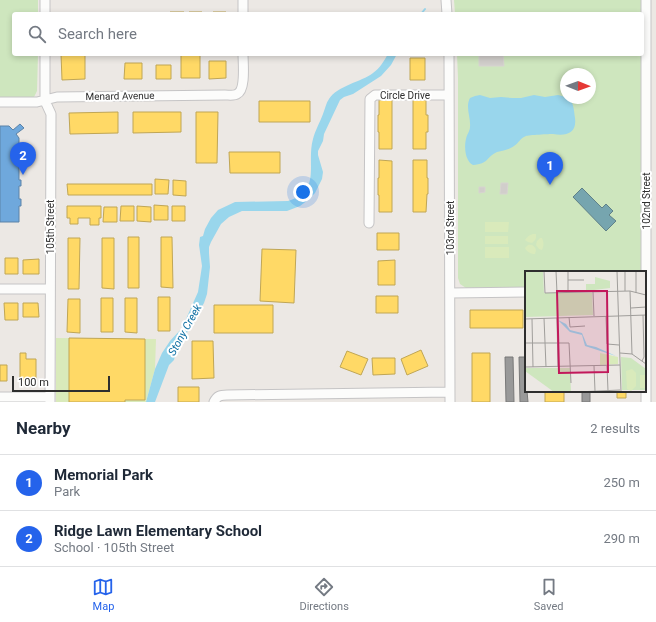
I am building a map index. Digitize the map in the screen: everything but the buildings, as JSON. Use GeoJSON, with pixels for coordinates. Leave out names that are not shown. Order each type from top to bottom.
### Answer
{"type":"FeatureCollection","features":[{"type":"Feature","properties":{"kind":"street"},"geometry":{"type":"LineString","coordinates":[[45,0],[45,12]]}},
{"type":"Feature","properties":{"kind":"street"},"geometry":{"type":"LineString","coordinates":[[243,0],[243,12]]}},
{"type":"Feature","properties":{"kind":"street"},"geometry":{"type":"LineString","coordinates":[[446,0],[447,12]]}},
{"type":"Feature","properties":{"kind":"street","name":"102nd Street"},"geometry":{"type":"LineString","coordinates":[[646,0],[651,91],[646,290],[646,402]]}},
{"type":"Feature","properties":{"kind":"street","name":"105th Street"},"geometry":{"type":"LineString","coordinates":[[45,56],[45,101],[51,114],[50,399]]}},
{"type":"Feature","properties":{"kind":"street","name":"Menard Avenue"},"geometry":{"type":"LineString","coordinates":[[0,102],[37,102],[57,97],[236,94],[242,89],[243,85],[243,56]]}},
{"type":"Feature","properties":{"kind":"street","name":"103rd Street"},"geometry":{"type":"LineString","coordinates":[[449,56],[450,402]]}},
{"type":"Feature","properties":{"kind":"street","name":"Circle Drive"},"geometry":{"type":"LineString","coordinates":[[369,223],[370,99],[375,95],[449,95]]}},
{"type":"Feature","properties":{"kind":"street"},"geometry":{"type":"LineString","coordinates":[[0,289],[50,289]]}},
{"type":"Feature","properties":{"kind":"street"},"geometry":{"type":"LineString","coordinates":[[450,293],[525,292]]}},
{"type":"Feature","properties":{"kind":"street"},"geometry":{"type":"LineString","coordinates":[[216,400],[222,395],[450,392]]}},
{"type":"Feature","properties":{"kind":"street"},"geometry":{"type":"LineString","coordinates":[[0,397],[50,399]]}},
{"type":"Feature","properties":{"kind":"green space"},"geometry":{"type":"Polygon","coordinates":[[[0,0],[38,0],[38,12],[12,12],[12,56],[38,56],[37,91],[34,97],[0,97],[0,0]]]}},
{"type":"Feature","properties":{"kind":"green space"},"geometry":{"type":"Polygon","coordinates":[[[454,0],[643,0],[643,12],[455,12],[454,0]]]}},
{"type":"Feature","properties":{"kind":"green space"},"geometry":{"type":"Polygon","coordinates":[[[457,56],[643,56],[642,271],[525,271],[525,287],[466,288],[460,284],[458,278],[457,56]]]}},
{"type":"Feature","properties":{"kind":"green space"},"geometry":{"type":"Polygon","coordinates":[[[485,222],[509,222],[508,232],[485,232],[485,222]]]}},
{"type":"Feature","properties":{"kind":"green space"},"geometry":{"type":"Polygon","coordinates":[[[536,234],[536,238],[532,243],[525,240],[528,236],[536,234]]]}},
{"type":"Feature","properties":{"kind":"green space"},"geometry":{"type":"Polygon","coordinates":[[[485,236],[508,236],[508,244],[485,244],[485,236]]]}},
{"type":"Feature","properties":{"kind":"green space"},"geometry":{"type":"Polygon","coordinates":[[[540,238],[542,238],[543,242],[542,250],[536,245],[540,238]]]}},
{"type":"Feature","properties":{"kind":"green space"},"geometry":{"type":"Polygon","coordinates":[[[528,245],[535,247],[535,254],[532,254],[525,248],[528,245]]]}},
{"type":"Feature","properties":{"kind":"green space"},"geometry":{"type":"Polygon","coordinates":[[[485,247],[509,247],[509,258],[485,258],[485,247]]]}},
{"type":"Feature","properties":{"kind":"green space"},"geometry":{"type":"Polygon","coordinates":[[[56,338],[156,339],[155,369],[146,402],[56,402],[56,338]]]}},
{"type":"Feature","properties":{"kind":"water","name":"Stony Creek"},"geometry":{"type":"Polygon","coordinates":[[[387,56],[396,56],[391,65],[381,76],[353,94],[340,100],[324,134],[323,141],[318,151],[323,172],[322,179],[315,193],[308,200],[300,206],[287,211],[242,211],[229,217],[221,224],[209,247],[210,267],[207,294],[204,303],[176,352],[174,360],[169,365],[155,402],[146,402],[155,369],[162,353],[170,341],[182,328],[198,292],[202,266],[199,245],[200,237],[203,236],[211,218],[218,210],[235,202],[288,201],[299,196],[305,191],[311,176],[311,148],[313,139],[328,101],[343,87],[373,73],[387,56]]]}},
{"type":"Feature","properties":{"kind":"water"},"geometry":{"type":"Polygon","coordinates":[[[480,95],[490,98],[521,98],[534,95],[545,97],[560,96],[560,104],[573,104],[575,118],[574,128],[570,133],[562,135],[544,134],[526,136],[516,145],[493,154],[485,162],[473,165],[468,160],[465,146],[470,130],[468,105],[470,98],[480,95]]]}},
{"type":"Feature","properties":{"kind":"place","name":"Ridge Lawn Elementary School"},"geometry":{"type":"Point","coordinates":[23,175]}},
{"type":"Feature","properties":{"kind":"place","name":"Memorial Park"},"geometry":{"type":"Point","coordinates":[550,185]}}]}
